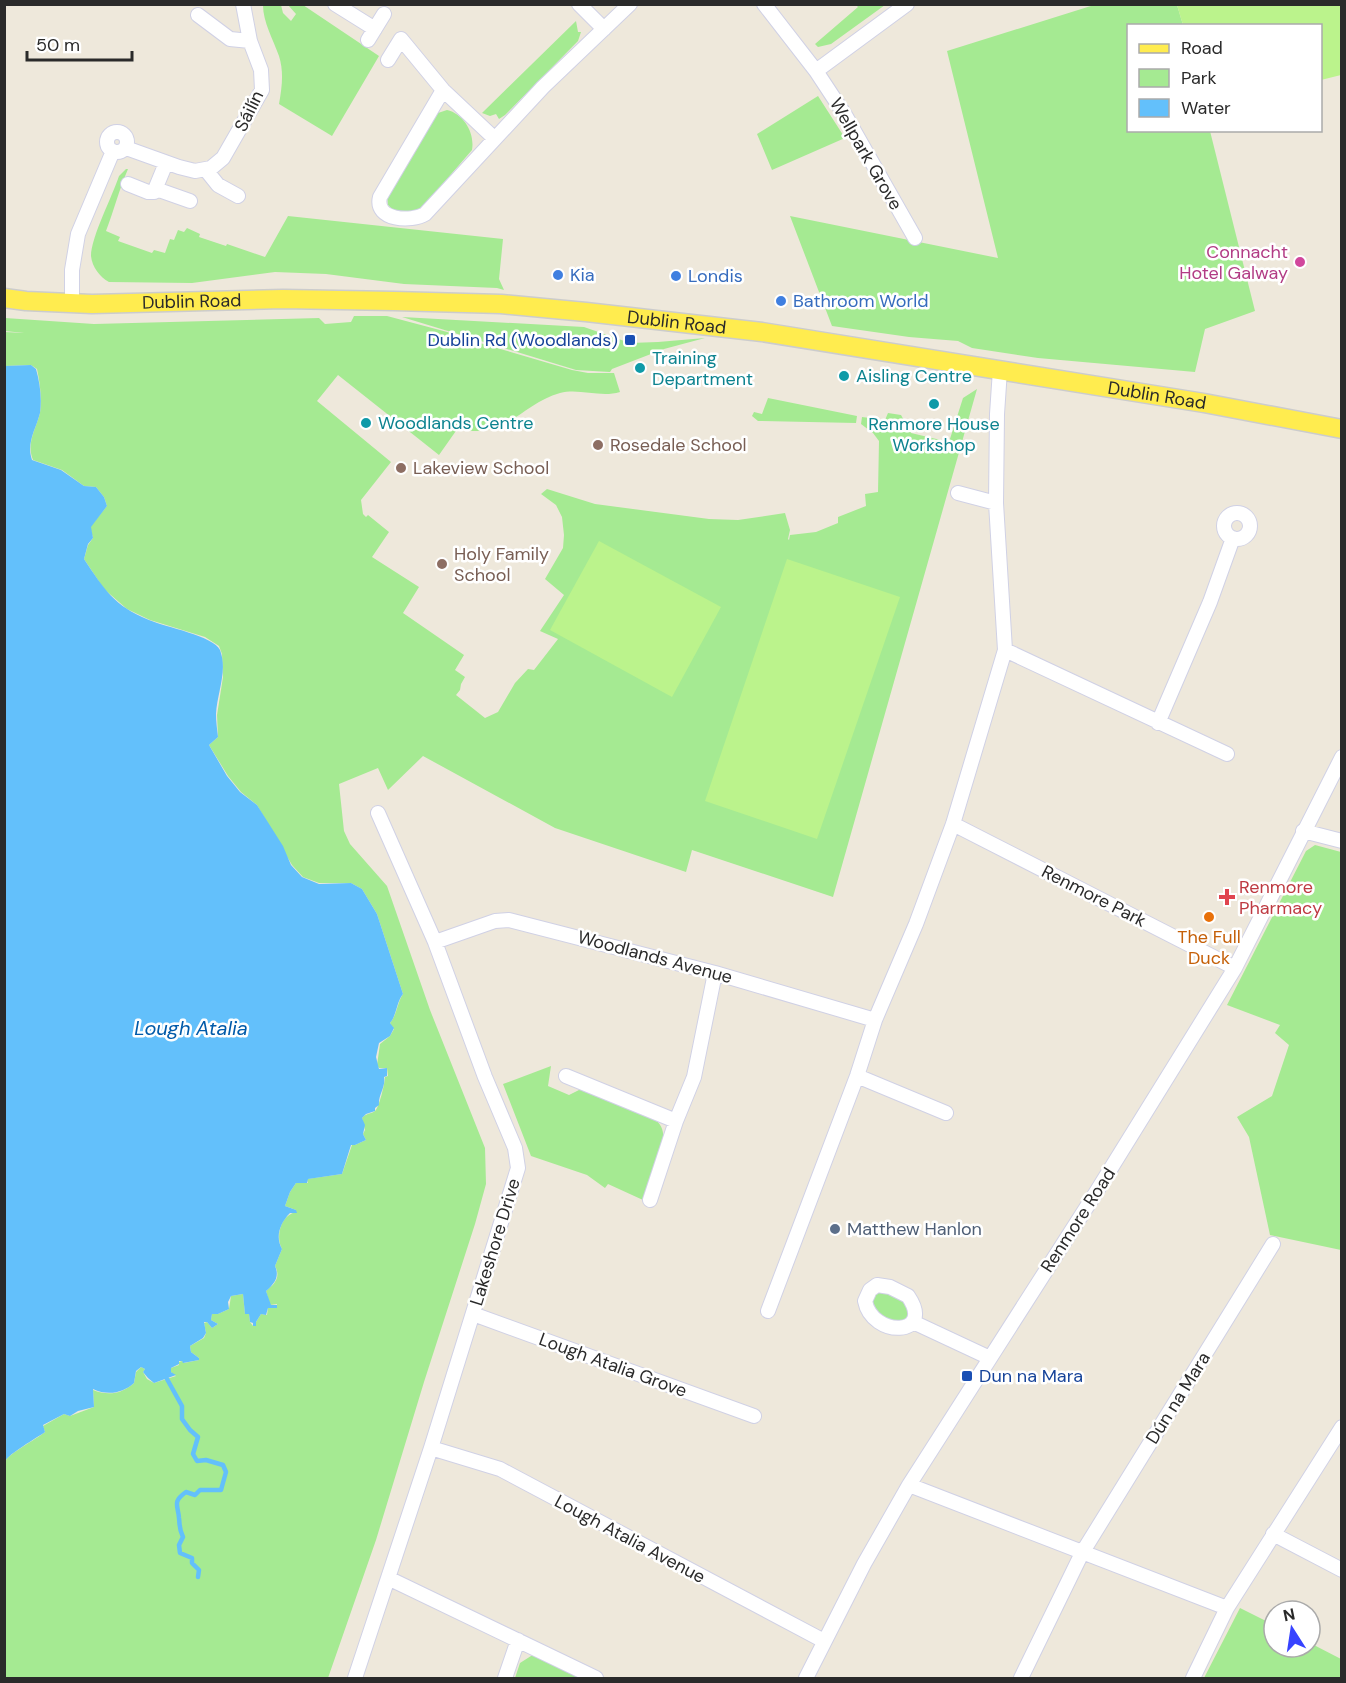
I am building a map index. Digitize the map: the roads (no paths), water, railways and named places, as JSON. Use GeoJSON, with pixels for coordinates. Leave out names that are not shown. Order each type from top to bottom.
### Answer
{"type":"FeatureCollection","features":[{"type":"Feature","properties":{"kind":"main road","name":"Dublin Road"},"geometry":{"type":"LineString","coordinates":[[4,298],[72,303],[283,299],[501,304],[728,327],[1204,403],[1341,429]]}},
{"type":"Feature","properties":{"kind":"street","name":"Sáilín"},"geometry":{"type":"LineString","coordinates":[[206,170],[216,165],[228,152],[262,90],[261,70],[250,41],[243,4]]}},
{"type":"Feature","properties":{"kind":"street"},"geometry":{"type":"LineString","coordinates":[[335,4],[372,35],[384,14]]}},
{"type":"Feature","properties":{"kind":"street"},"geometry":{"type":"LineString","coordinates":[[579,4],[604,29]]}},
{"type":"Feature","properties":{"kind":"street"},"geometry":{"type":"LineString","coordinates":[[443,90],[380,197],[379,203],[383,212],[389,216],[406,219],[425,213],[551,79],[630,4]]}},
{"type":"Feature","properties":{"kind":"street","name":"Wellpark Grove"},"geometry":{"type":"LineString","coordinates":[[764,4],[816,71],[845,115],[915,238]]}},
{"type":"Feature","properties":{"kind":"street"},"geometry":{"type":"LineString","coordinates":[[816,71],[907,4]]}},
{"type":"Feature","properties":{"kind":"street"},"geometry":{"type":"LineString","coordinates":[[198,15],[230,39],[250,41]]}},
{"type":"Feature","properties":{"kind":"street"},"geometry":{"type":"LineString","coordinates":[[388,60],[401,39],[443,90],[494,138]]}},
{"type":"Feature","properties":{"kind":"street"},"geometry":{"type":"LineString","coordinates":[[72,303],[72,270],[78,234],[119,149],[195,171],[206,170],[218,186],[238,196]]}},
{"type":"Feature","properties":{"kind":"street"},"geometry":{"type":"LineString","coordinates":[[128,184],[154,192],[166,163]]}},
{"type":"Feature","properties":{"kind":"street"},"geometry":{"type":"LineString","coordinates":[[156,189],[190,201]]}},
{"type":"Feature","properties":{"kind":"street"},"geometry":{"type":"LineString","coordinates":[[768,1311],[857,1076],[875,1020],[916,924],[952,824],[1005,650],[996,503],[1000,370]]}},
{"type":"Feature","properties":{"kind":"street"},"geometry":{"type":"LineString","coordinates":[[958,493],[996,503]]}},
{"type":"Feature","properties":{"kind":"street"},"geometry":{"type":"LineString","coordinates":[[1158,723],[1210,602],[1233,538]]}},
{"type":"Feature","properties":{"kind":"street"},"geometry":{"type":"LineString","coordinates":[[1005,650],[1227,754]]}},
{"type":"Feature","properties":{"kind":"street","name":"Renmore Road"},"geometry":{"type":"LineString","coordinates":[[806,1678],[864,1564],[909,1485],[1095,1194],[1235,968],[1341,757]]}},
{"type":"Feature","properties":{"kind":"street","name":"Lakeshore Drive"},"geometry":{"type":"LineString","coordinates":[[355,1678],[431,1448],[518,1168],[514,1148],[435,942],[378,813]]}},
{"type":"Feature","properties":{"kind":"street","name":"Renmore Park"},"geometry":{"type":"LineString","coordinates":[[952,824],[1235,968]]}},
{"type":"Feature","properties":{"kind":"street"},"geometry":{"type":"LineString","coordinates":[[1303,831],[1341,842]]}},
{"type":"Feature","properties":{"kind":"street","name":"Woodlands Avenue"},"geometry":{"type":"LineString","coordinates":[[435,942],[495,921],[509,920],[715,973],[875,1020]]}},
{"type":"Feature","properties":{"kind":"street"},"geometry":{"type":"LineString","coordinates":[[650,1200],[676,1121],[694,1077],[715,973]]}},
{"type":"Feature","properties":{"kind":"street"},"geometry":{"type":"LineString","coordinates":[[566,1076],[676,1121]]}},
{"type":"Feature","properties":{"kind":"street"},"geometry":{"type":"LineString","coordinates":[[857,1076],[946,1113]]}},
{"type":"Feature","properties":{"kind":"street","name":"Dún na Mara"},"geometry":{"type":"LineString","coordinates":[[1021,1678],[1082,1553],[1273,1244]]}},
{"type":"Feature","properties":{"kind":"street","name":"Lough Atalia Grove"},"geometry":{"type":"LineString","coordinates":[[473,1314],[754,1416]]}},
{"type":"Feature","properties":{"kind":"street"},"geometry":{"type":"LineString","coordinates":[[913,1322],[990,1358]]}},
{"type":"Feature","properties":{"kind":"street"},"geometry":{"type":"LineString","coordinates":[[1193,1678],[1227,1608],[1341,1427]]}},
{"type":"Feature","properties":{"kind":"street","name":"Lough Atalia Avenue"},"geometry":{"type":"LineString","coordinates":[[431,1448],[500,1469],[824,1641]]}},
{"type":"Feature","properties":{"kind":"street"},"geometry":{"type":"LineString","coordinates":[[909,1485],[1227,1608]]}},
{"type":"Feature","properties":{"kind":"street"},"geometry":{"type":"LineString","coordinates":[[1273,1534],[1341,1569]]}},
{"type":"Feature","properties":{"kind":"street"},"geometry":{"type":"LineString","coordinates":[[388,1578],[596,1678]]}},
{"type":"Feature","properties":{"kind":"street"},"geometry":{"type":"LineString","coordinates":[[505,1678],[518,1640]]}},
{"type":"Feature","properties":{"kind":"water","name":"Lough Atalia"},"geometry":{"type":"Polygon","coordinates":[[[31,365],[36,369],[41,402],[30,448],[32,460],[61,470],[84,486],[96,487],[104,497],[107,506],[91,527],[93,538],[88,544],[84,559],[104,588],[127,609],[149,620],[209,640],[220,650],[223,666],[216,714],[218,737],[209,745],[227,776],[240,792],[257,805],[283,846],[291,865],[302,877],[319,884],[351,883],[362,889],[377,914],[403,994],[390,1023],[394,1028],[390,1036],[379,1043],[376,1057],[379,1069],[387,1068],[387,1076],[384,1077],[379,1105],[375,1111],[362,1118],[365,1125],[363,1134],[366,1140],[351,1145],[342,1174],[308,1179],[307,1183],[296,1183],[290,1192],[285,1206],[296,1210],[297,1213],[290,1213],[281,1226],[279,1240],[282,1249],[275,1266],[276,1277],[274,1283],[266,1291],[271,1305],[277,1305],[277,1308],[268,1308],[266,1315],[261,1314],[256,1326],[253,1326],[249,1314],[245,1314],[243,1294],[231,1296],[228,1302],[229,1309],[212,1314],[211,1320],[218,1324],[212,1328],[204,1322],[206,1333],[203,1338],[190,1346],[191,1352],[199,1360],[183,1363],[179,1361],[179,1364],[171,1368],[171,1372],[176,1375],[154,1383],[143,1372],[145,1369],[141,1367],[136,1371],[134,1383],[125,1389],[110,1393],[93,1389],[94,1407],[78,1411],[70,1416],[64,1414],[43,1425],[45,1432],[17,1450],[5,1461],[4,366],[31,365]]]}},
{"type":"Feature","properties":{"kind":"waterway"},"geometry":{"type":"LineString","coordinates":[[167,1379],[182,1406],[182,1419],[198,1437],[193,1454],[197,1461],[206,1460],[223,1465],[226,1472],[221,1490],[200,1490],[195,1495],[186,1492],[177,1501],[183,1537],[179,1545],[180,1553],[192,1558],[192,1563],[199,1570],[198,1577]]}},
{"type":"Feature","properties":{"kind":"place","name":"Connacht Hotel Galway"},"geometry":{"type":"Point","coordinates":[1300,262]}},
{"type":"Feature","properties":{"kind":"place","name":"Kia"},"geometry":{"type":"Point","coordinates":[558,275]}},
{"type":"Feature","properties":{"kind":"place","name":"Londis"},"geometry":{"type":"Point","coordinates":[676,276]}},
{"type":"Feature","properties":{"kind":"place","name":"Bathroom World"},"geometry":{"type":"Point","coordinates":[781,301]}},
{"type":"Feature","properties":{"kind":"place","name":"Dublin Rd (Woodlands)"},"geometry":{"type":"Point","coordinates":[630,340]}},
{"type":"Feature","properties":{"kind":"place","name":"Training Department"},"geometry":{"type":"Point","coordinates":[640,368]}},
{"type":"Feature","properties":{"kind":"place","name":"Aisling Centre"},"geometry":{"type":"Point","coordinates":[844,376]}},
{"type":"Feature","properties":{"kind":"place","name":"Renmore House Workshop"},"geometry":{"type":"Point","coordinates":[934,404]}},
{"type":"Feature","properties":{"kind":"place","name":"Woodlands Centre"},"geometry":{"type":"Point","coordinates":[366,423]}},
{"type":"Feature","properties":{"kind":"place","name":"Rosedale School"},"geometry":{"type":"Point","coordinates":[598,445]}},
{"type":"Feature","properties":{"kind":"place","name":"Lakeview School"},"geometry":{"type":"Point","coordinates":[401,468]}},
{"type":"Feature","properties":{"kind":"place","name":"Holy Family School"},"geometry":{"type":"Point","coordinates":[442,564]}},
{"type":"Feature","properties":{"kind":"place","name":"Renmore Pharmacy"},"geometry":{"type":"Point","coordinates":[1227,897]}},
{"type":"Feature","properties":{"kind":"place","name":"The Full Duck"},"geometry":{"type":"Point","coordinates":[1209,917]}},
{"type":"Feature","properties":{"kind":"place","name":"Matthew Hanlon"},"geometry":{"type":"Point","coordinates":[835,1229]}},
{"type":"Feature","properties":{"kind":"place","name":"Dun na Mara"},"geometry":{"type":"Point","coordinates":[967,1376]}}]}
